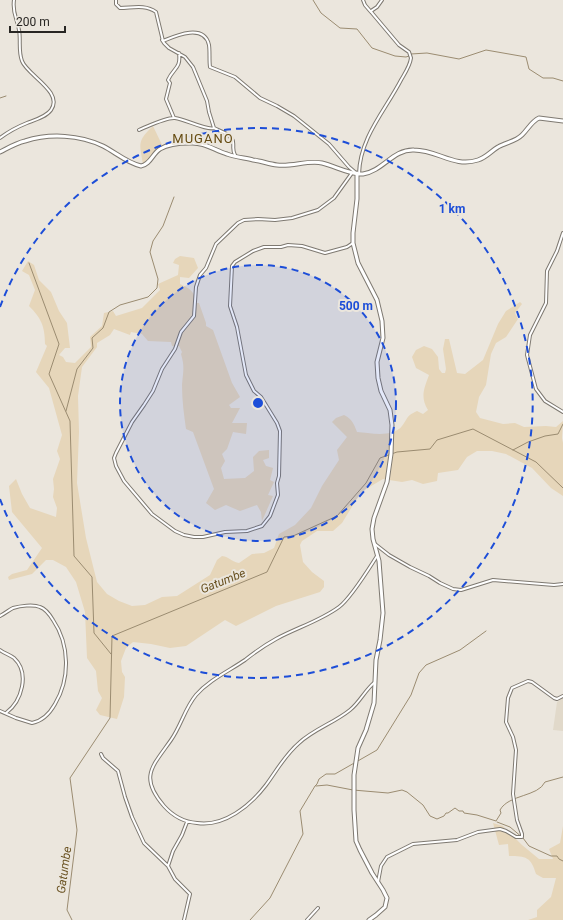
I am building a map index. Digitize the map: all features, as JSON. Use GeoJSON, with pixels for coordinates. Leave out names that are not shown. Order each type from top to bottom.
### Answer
{"type":"FeatureCollection","features":[{"type":"Feature","properties":{"kind":"main road"},"geometry":{"type":"LineString","coordinates":[[0,152],[24,141],[39,137],[74,137],[96,143],[141,166],[146,165],[155,152],[163,147],[190,143],[207,146],[235,157],[281,165],[319,163],[364,174],[379,167],[400,153],[410,150],[433,152],[460,163],[478,160],[498,147],[516,139],[539,118],[563,121]]}},
{"type":"Feature","properties":{"kind":"main road"},"geometry":{"type":"LineString","coordinates":[[356,173],[357,199],[353,228],[353,243],[360,269],[377,300],[382,320],[383,338],[377,362],[378,378],[380,388],[390,410],[392,421],[391,454],[387,482],[372,525],[372,535],[378,556],[382,618],[376,660],[374,707],[358,748],[356,760],[354,810],[358,846],[387,898],[386,904],[380,912],[369,920]]}},
{"type":"Feature","properties":{"kind":"street"},"geometry":{"type":"LineString","coordinates":[[0,138],[10,131],[36,120],[48,112],[52,108],[54,101],[50,91],[27,70],[21,59],[19,29],[14,16],[14,0]]}},
{"type":"Feature","properties":{"kind":"street"},"geometry":{"type":"LineString","coordinates":[[116,0],[116,4],[120,8],[142,7],[152,9],[156,12],[164,43],[185,57],[193,67],[207,101],[214,128]]}},
{"type":"Feature","properties":{"kind":"street"},"geometry":{"type":"LineString","coordinates":[[353,243],[346,247],[325,253],[302,246],[288,245],[281,247],[264,247],[253,251],[235,262],[232,266],[230,306],[246,375],[254,391],[261,398],[277,423],[280,431],[279,476],[277,483],[278,495],[270,516],[262,526],[257,528],[247,531],[225,532],[203,537],[184,535],[175,530],[152,514],[129,488],[116,466],[115,455],[132,422],[153,391],[162,369],[175,349],[181,332],[194,316],[196,287],[200,275],[206,268],[215,246],[222,237],[242,221],[251,219],[275,220],[292,218],[318,210],[334,198],[356,173],[360,158],[372,128],[387,107],[411,61],[410,55],[396,42],[365,5],[363,0]]}},
{"type":"Feature","properties":{"kind":"street"},"geometry":{"type":"LineString","coordinates":[[371,12],[382,0]]}},
{"type":"Feature","properties":{"kind":"street"},"geometry":{"type":"LineString","coordinates":[[162,40],[164,41],[175,35],[190,33],[206,38],[209,47],[210,67],[235,77],[260,98],[294,116],[329,144],[356,173]]}},
{"type":"Feature","properties":{"kind":"street"},"geometry":{"type":"LineString","coordinates":[[174,118],[166,99],[170,83],[168,80],[170,75],[179,66],[179,53]]}},
{"type":"Feature","properties":{"kind":"street"},"geometry":{"type":"LineString","coordinates":[[139,130],[174,118],[194,123],[211,130],[214,128],[232,137],[234,141],[233,150],[235,157]]}},
{"type":"Feature","properties":{"kind":"street"},"geometry":{"type":"LineString","coordinates":[[563,233],[557,251],[547,271],[546,303],[530,335],[527,354],[536,389],[545,401],[563,412]]}},
{"type":"Feature","properties":{"kind":"street"},"geometry":{"type":"LineString","coordinates":[[374,543],[410,567],[453,590],[461,590],[493,580],[554,585],[563,584]]}},
{"type":"Feature","properties":{"kind":"street"},"geometry":{"type":"LineString","coordinates":[[375,682],[352,709],[310,734],[299,743],[288,754],[265,786],[247,805],[230,816],[215,823],[201,824],[187,822],[171,813],[158,798],[151,786],[150,776],[158,758],[174,735],[190,703],[196,695],[208,685],[276,639],[295,631],[342,605],[378,556]]}},
{"type":"Feature","properties":{"kind":"street"},"geometry":{"type":"LineString","coordinates":[[0,616],[12,608],[29,606],[41,607],[47,612],[60,631],[66,661],[66,674],[62,690],[51,710],[44,718],[32,723],[0,711]]}},
{"type":"Feature","properties":{"kind":"street"},"geometry":{"type":"LineString","coordinates":[[0,650],[14,659],[22,673],[22,688],[19,696],[13,707],[6,713]]}},
{"type":"Feature","properties":{"kind":"street"},"geometry":{"type":"LineString","coordinates":[[378,882],[381,866],[387,857],[413,844],[461,839],[478,832],[500,829],[522,837],[517,820],[513,794],[517,754],[513,737],[506,722],[508,698],[512,688],[528,681],[532,682],[554,698],[558,699],[563,696]]}},
{"type":"Feature","properties":{"kind":"street"},"geometry":{"type":"LineString","coordinates":[[101,754],[103,758],[118,771],[132,817],[144,843],[168,866],[176,879],[190,894],[184,920]]}},
{"type":"Feature","properties":{"kind":"street"},"geometry":{"type":"LineString","coordinates":[[168,866],[173,851],[187,822]]}},
{"type":"Feature","properties":{"kind":"street"},"geometry":{"type":"LineString","coordinates":[[307,920],[318,908]]}},
{"type":"Feature","properties":{"kind":"shaded area"},"geometry":{"type":"Polygon","coordinates":[[[153,126],[163,147],[143,165],[140,144],[144,136],[153,126]]]}},
{"type":"Feature","properties":{"kind":"shaded area"},"geometry":{"type":"Polygon","coordinates":[[[180,256],[194,258],[198,268],[189,278],[180,277],[180,284],[187,287],[191,291],[196,303],[199,303],[206,326],[213,330],[232,383],[240,397],[229,405],[231,408],[240,408],[232,423],[247,423],[246,434],[233,432],[227,449],[222,454],[225,461],[221,468],[224,479],[245,478],[254,471],[253,457],[259,451],[269,450],[269,458],[263,460],[266,466],[273,468],[270,480],[274,482],[268,495],[273,496],[262,521],[261,512],[257,505],[240,511],[226,505],[215,510],[206,503],[214,489],[193,432],[186,429],[182,391],[182,352],[179,346],[172,346],[171,342],[148,341],[142,334],[131,332],[130,335],[114,329],[110,335],[97,343],[97,347],[82,367],[78,396],[79,432],[77,483],[86,538],[97,582],[107,594],[132,606],[145,605],[162,597],[177,596],[210,575],[217,560],[222,556],[239,563],[252,554],[264,553],[274,548],[279,534],[295,525],[311,508],[322,486],[339,460],[337,450],[347,437],[332,422],[336,418],[344,415],[349,418],[357,432],[381,434],[398,430],[409,416],[417,411],[423,414],[428,410],[423,397],[429,375],[416,368],[412,357],[416,350],[424,346],[432,349],[438,357],[439,369],[442,373],[445,373],[446,369],[443,349],[445,339],[449,339],[457,373],[465,374],[483,360],[498,324],[506,311],[520,302],[522,304],[515,313],[518,319],[506,337],[496,343],[491,354],[486,385],[479,397],[476,412],[480,418],[503,424],[515,423],[524,427],[556,427],[563,421],[563,496],[551,488],[532,468],[506,454],[492,451],[477,451],[467,457],[458,470],[438,473],[437,481],[423,484],[412,480],[402,482],[383,479],[361,492],[342,523],[333,531],[317,531],[302,541],[300,545],[303,562],[312,572],[324,581],[324,587],[320,592],[276,606],[236,626],[225,620],[186,646],[170,648],[133,642],[126,648],[121,661],[122,672],[125,677],[124,697],[117,719],[100,715],[96,710],[102,698],[98,691],[96,671],[87,658],[85,612],[76,582],[66,567],[53,560],[46,560],[32,574],[9,580],[8,577],[12,574],[27,570],[42,548],[12,512],[9,486],[16,479],[30,508],[56,517],[57,508],[53,497],[53,479],[60,459],[57,451],[62,435],[49,388],[36,372],[47,346],[45,344],[42,323],[37,314],[29,306],[35,290],[29,275],[22,271],[28,261],[34,265],[39,280],[51,292],[59,311],[67,323],[70,348],[65,348],[59,355],[63,357],[66,362],[75,363],[91,347],[90,337],[102,326],[104,313],[113,311],[116,316],[142,308],[160,290],[158,284],[178,275],[179,265],[173,263],[175,259],[180,256]]]}},
{"type":"Feature","properties":{"kind":"shaded area"},"geometry":{"type":"Polygon","coordinates":[[[563,698],[563,731],[553,730],[557,702],[563,698]]]}},
{"type":"Feature","properties":{"kind":"shaded area"},"geometry":{"type":"Polygon","coordinates":[[[493,823],[503,826],[539,859],[553,859],[549,849],[560,843],[563,826],[563,920],[528,920],[537,917],[537,910],[551,897],[556,878],[543,878],[536,874],[530,861],[524,857],[509,856],[508,844],[499,845],[493,823]]]}},
{"type":"Feature","properties":{"kind":"waterway"},"geometry":{"type":"LineString","coordinates":[[313,0],[321,13],[340,28],[357,29],[372,48],[395,56],[409,56]]}},
{"type":"Feature","properties":{"kind":"waterway"},"geometry":{"type":"LineString","coordinates":[[411,54],[427,53],[459,59],[486,50],[526,57],[529,69],[543,78],[553,78],[563,81]]}},
{"type":"Feature","properties":{"kind":"waterway"},"geometry":{"type":"LineString","coordinates":[[0,98],[6,96]]}},
{"type":"Feature","properties":{"kind":"waterway"},"geometry":{"type":"LineString","coordinates":[[66,411],[77,369],[93,348],[92,338],[103,328],[109,312],[120,305],[148,297],[157,288],[158,279],[150,252],[153,241],[163,226],[174,197]]}},
{"type":"Feature","properties":{"kind":"waterway"},"geometry":{"type":"LineString","coordinates":[[29,263],[59,344],[49,374],[70,421],[74,556],[92,577],[94,633],[111,654]]}},
{"type":"Feature","properties":{"kind":"waterway"},"geometry":{"type":"LineString","coordinates":[[513,450],[528,442],[545,436],[558,434],[563,424]]}},
{"type":"Feature","properties":{"kind":"waterway","name":"Gatumbe"},"geometry":{"type":"LineString","coordinates":[[72,920],[67,910],[77,830],[70,778],[110,718],[112,636],[267,572],[284,537],[293,536],[337,516],[366,483],[380,458],[397,452],[430,449],[437,440],[473,429],[536,462],[563,488]]}},
{"type":"Feature","properties":{"kind":"waterway"},"geometry":{"type":"LineString","coordinates":[[250,920],[270,898],[303,834],[300,811],[319,779],[326,774],[335,774],[377,750],[411,695],[419,673],[426,665],[460,650],[486,631]]}},
{"type":"Feature","properties":{"kind":"waterway"},"geometry":{"type":"LineString","coordinates":[[316,786],[327,785],[353,790],[388,793],[402,790],[407,792],[423,805],[430,816],[437,819],[455,808],[459,811],[463,811],[464,813],[477,815],[496,821],[501,813],[500,810],[510,801],[536,790],[545,782],[563,777]]}},
{"type":"Feature","properties":{"kind":"waterway"},"geometry":{"type":"LineString","coordinates":[[497,822],[510,827],[523,838],[529,846],[551,856],[557,856],[563,861]]}},
{"type":"Feature","properties":{"kind":"district","name":"MUGANO"},"geometry":{"type":"Point","coordinates":[203,138]}}]}
